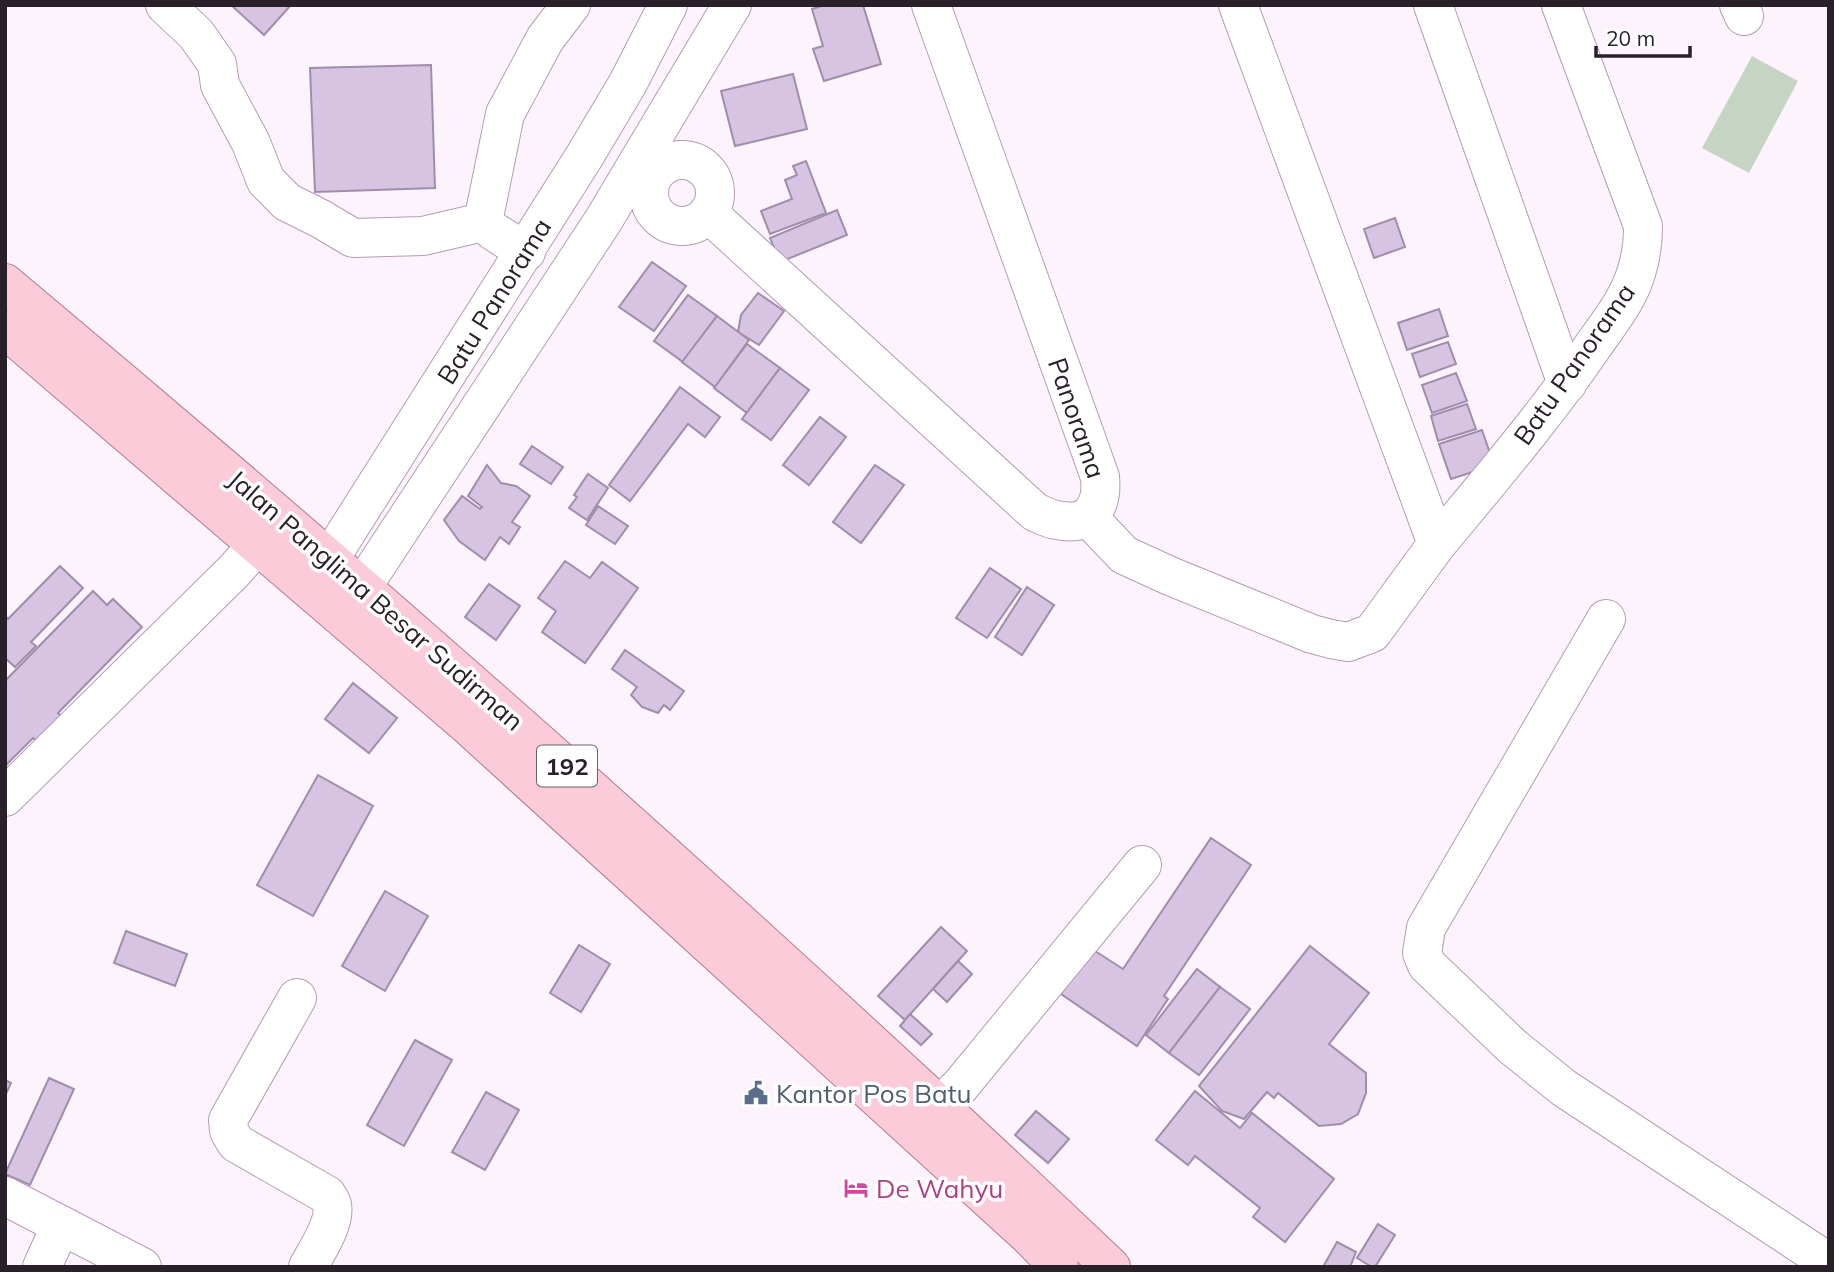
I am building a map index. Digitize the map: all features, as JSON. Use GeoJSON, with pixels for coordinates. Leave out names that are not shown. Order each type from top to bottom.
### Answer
{"type":"FeatureCollection","features":[{"type":"Feature","properties":{"kind":"main road","name":"Jalan Panglima Besar Sudirman"},"geometry":{"type":"LineString","coordinates":[[5,283],[320,574],[576,774],[941,1105],[1111,1267]]}},
{"type":"Feature","properties":{"kind":"main road","name":"Jalan Panglima Besar Sudirman"},"geometry":{"type":"LineString","coordinates":[[5,329],[257,545],[320,574]]}},
{"type":"Feature","properties":{"kind":"main road","name":"Jalan Panglima Besar Sudirman"},"geometry":{"type":"LineString","coordinates":[[353,602],[476,732],[1030,1237],[1059,1267]]}},
{"type":"Feature","properties":{"kind":"street"},"geometry":{"type":"LineString","coordinates":[[165,5],[196,34],[217,64],[220,85],[251,143],[266,181],[288,202],[353,238],[423,236],[483,222]]}},
{"type":"Feature","properties":{"kind":"street"},"geometry":{"type":"LineString","coordinates":[[483,222],[505,114],[545,40],[571,5]]}},
{"type":"Feature","properties":{"kind":"street","name":"Batu Panorama"},"geometry":{"type":"LineString","coordinates":[[320,574],[607,120],[668,5]]}},
{"type":"Feature","properties":{"kind":"street"},"geometry":{"type":"LineString","coordinates":[[638,190],[663,152],[732,5]]}},
{"type":"Feature","properties":{"kind":"street","name":"Panorama"},"geometry":{"type":"LineString","coordinates":[[708,213],[1035,512],[1056,520],[1074,521],[1087,517],[1100,501],[1100,477],[930,5]]}},
{"type":"Feature","properties":{"kind":"street"},"geometry":{"type":"LineString","coordinates":[[1238,5],[1437,544]]}},
{"type":"Feature","properties":{"kind":"street"},"geometry":{"type":"LineString","coordinates":[[1433,5],[1567,384]]}},
{"type":"Feature","properties":{"kind":"street","name":"Batu Panorama"},"geometry":{"type":"LineString","coordinates":[[1087,517],[1124,555],[1170,576],[1312,634],[1348,642],[1371,633],[1437,544],[1567,384],[1624,301],[1636,274],[1643,226],[1561,5]]}},
{"type":"Feature","properties":{"kind":"street"},"geometry":{"type":"LineString","coordinates":[[584,157],[638,190],[661,218],[673,225],[686,226],[708,213],[715,189],[702,166],[663,152],[607,120]]}},
{"type":"Feature","properties":{"kind":"street","name":"Batu Panorama"},"geometry":{"type":"LineString","coordinates":[[353,602],[603,221],[638,190]]}},
{"type":"Feature","properties":{"kind":"street"},"geometry":{"type":"LineString","coordinates":[[483,222],[526,252]]}},
{"type":"Feature","properties":{"kind":"street"},"geometry":{"type":"LineString","coordinates":[[5,797],[234,571],[257,545]]}},
{"type":"Feature","properties":{"kind":"street"},"geometry":{"type":"LineString","coordinates":[[1606,619],[1426,928],[1422,953],[1427,965],[1513,1047],[1564,1088],[1820,1253]]}},
{"type":"Feature","properties":{"kind":"street"},"geometry":{"type":"LineString","coordinates":[[941,1105],[961,1085],[1142,865]]}},
{"type":"Feature","properties":{"kind":"street"},"geometry":{"type":"LineString","coordinates":[[297,998],[228,1120],[229,1131],[236,1143],[327,1195],[332,1203],[326,1236],[307,1267]]}},
{"type":"Feature","properties":{"kind":"street"},"geometry":{"type":"LineString","coordinates":[[5,1196],[142,1267]]}},
{"type":"Feature","properties":{"kind":"street"},"geometry":{"type":"LineString","coordinates":[[42,1267],[61,1225]]}},
{"type":"Feature","properties":{"kind":"green space"},"geometry":{"type":"Polygon","coordinates":[[[1752,56],[1798,81],[1749,173],[1702,148],[1752,56]]]}},
{"type":"Feature","properties":{"kind":"building"},"geometry":{"type":"Polygon","coordinates":[[[231,5],[291,5],[264,35],[231,5]]]}},
{"type":"Feature","properties":{"kind":"building"},"geometry":{"type":"Polygon","coordinates":[[[825,5],[863,5],[881,64],[824,81],[813,49],[823,46],[812,9],[825,5]]]}},
{"type":"Feature","properties":{"kind":"building"},"geometry":{"type":"Polygon","coordinates":[[[431,65],[435,188],[315,192],[310,68],[431,65]]]}},
{"type":"Feature","properties":{"kind":"building"},"geometry":{"type":"Polygon","coordinates":[[[793,74],[807,129],[735,146],[721,91],[793,74]]]}},
{"type":"Feature","properties":{"kind":"building"},"geometry":{"type":"Polygon","coordinates":[[[806,161],[826,213],[770,234],[761,211],[792,199],[785,180],[797,175],[793,166],[806,161]]]}},
{"type":"Feature","properties":{"kind":"building"},"geometry":{"type":"Polygon","coordinates":[[[837,210],[847,235],[780,262],[770,238],[837,210]]]}},
{"type":"Feature","properties":{"kind":"building"},"geometry":{"type":"Polygon","coordinates":[[[1395,218],[1405,247],[1374,258],[1364,229],[1395,218]]]}},
{"type":"Feature","properties":{"kind":"building"},"geometry":{"type":"Polygon","coordinates":[[[652,262],[686,286],[654,331],[619,307],[652,262]]]}},
{"type":"Feature","properties":{"kind":"building"},"geometry":{"type":"Polygon","coordinates":[[[758,293],[784,311],[759,345],[738,332],[741,315],[758,293]]]}},
{"type":"Feature","properties":{"kind":"building"},"geometry":{"type":"Polygon","coordinates":[[[688,295],[717,316],[683,362],[654,341],[688,295]]]}},
{"type":"Feature","properties":{"kind":"building"},"geometry":{"type":"Polygon","coordinates":[[[1439,309],[1448,336],[1407,350],[1398,323],[1439,309]]]}},
{"type":"Feature","properties":{"kind":"building"},"geometry":{"type":"Polygon","coordinates":[[[717,316],[749,340],[715,387],[682,362],[717,316]]]}},
{"type":"Feature","properties":{"kind":"building"},"geometry":{"type":"Polygon","coordinates":[[[1448,342],[1456,364],[1420,377],[1412,354],[1448,342]]]}},
{"type":"Feature","properties":{"kind":"building"},"geometry":{"type":"Polygon","coordinates":[[[747,344],[780,368],[747,413],[714,388],[747,344]]]}},
{"type":"Feature","properties":{"kind":"building"},"geometry":{"type":"Polygon","coordinates":[[[780,368],[809,390],[771,440],[742,419],[780,368]]]}},
{"type":"Feature","properties":{"kind":"building"},"geometry":{"type":"Polygon","coordinates":[[[1456,373],[1467,401],[1432,413],[1422,385],[1456,373]]]}},
{"type":"Feature","properties":{"kind":"building"},"geometry":{"type":"Polygon","coordinates":[[[680,387],[720,417],[705,437],[688,424],[630,501],[609,485],[680,387]]]}},
{"type":"Feature","properties":{"kind":"building"},"geometry":{"type":"Polygon","coordinates":[[[1467,404],[1476,429],[1438,441],[1431,416],[1467,404]]]}},
{"type":"Feature","properties":{"kind":"building"},"geometry":{"type":"Polygon","coordinates":[[[820,417],[846,437],[809,485],[783,465],[820,417]]]}},
{"type":"Feature","properties":{"kind":"building"},"geometry":{"type":"Polygon","coordinates":[[[1482,430],[1494,465],[1451,479],[1439,444],[1482,430]]]}},
{"type":"Feature","properties":{"kind":"building"},"geometry":{"type":"Polygon","coordinates":[[[532,446],[563,467],[551,484],[520,464],[532,446]]]}},
{"type":"Feature","properties":{"kind":"building"},"geometry":{"type":"Polygon","coordinates":[[[487,465],[501,483],[516,486],[530,496],[512,522],[520,527],[509,544],[500,537],[485,560],[459,541],[444,520],[462,496],[480,509],[482,507],[468,496],[487,465]]]}},
{"type":"Feature","properties":{"kind":"building"},"geometry":{"type":"Polygon","coordinates":[[[875,465],[904,485],[861,543],[833,522],[875,465]]]}},
{"type":"Feature","properties":{"kind":"building"},"geometry":{"type":"Polygon","coordinates":[[[588,474],[608,488],[587,520],[569,508],[588,474]]]}},
{"type":"Feature","properties":{"kind":"building"},"geometry":{"type":"Polygon","coordinates":[[[598,506],[628,526],[615,544],[586,525],[598,506]]]}},
{"type":"Feature","properties":{"kind":"building"},"geometry":{"type":"Polygon","coordinates":[[[565,561],[590,578],[602,562],[638,588],[585,663],[542,632],[556,611],[538,598],[565,561]]]}},
{"type":"Feature","properties":{"kind":"building"},"geometry":{"type":"Polygon","coordinates":[[[60,566],[83,588],[31,642],[36,646],[15,667],[5,658],[5,616],[8,619],[60,566]]]}},
{"type":"Feature","properties":{"kind":"building"},"geometry":{"type":"Polygon","coordinates":[[[990,568],[1021,589],[987,638],[956,618],[990,568]]]}},
{"type":"Feature","properties":{"kind":"building"},"geometry":{"type":"Polygon","coordinates":[[[489,584],[520,606],[496,640],[465,617],[489,584]]]}},
{"type":"Feature","properties":{"kind":"building"},"geometry":{"type":"Polygon","coordinates":[[[1027,587],[1054,605],[1022,655],[995,637],[1027,587]]]}},
{"type":"Feature","properties":{"kind":"building"},"geometry":{"type":"Polygon","coordinates":[[[93,591],[107,605],[113,599],[142,627],[58,713],[67,721],[43,746],[33,738],[7,764],[5,681],[93,591]]]}},
{"type":"Feature","properties":{"kind":"building"},"geometry":{"type":"Polygon","coordinates":[[[625,650],[684,691],[670,710],[664,705],[658,713],[642,707],[631,695],[637,687],[612,669],[625,650]]]}},
{"type":"Feature","properties":{"kind":"building"},"geometry":{"type":"Polygon","coordinates":[[[353,683],[397,718],[369,753],[325,719],[353,683]]]}},
{"type":"Feature","properties":{"kind":"building"},"geometry":{"type":"Polygon","coordinates":[[[318,775],[373,806],[313,916],[257,885],[318,775]]]}},
{"type":"Feature","properties":{"kind":"building"},"geometry":{"type":"Polygon","coordinates":[[[1211,838],[1251,865],[1164,996],[1168,999],[1137,1046],[1061,994],[1092,949],[1123,969],[1211,838]]]}},
{"type":"Feature","properties":{"kind":"building"},"geometry":{"type":"Polygon","coordinates":[[[385,891],[428,916],[385,991],[342,966],[385,891]]]}},
{"type":"Feature","properties":{"kind":"building"},"geometry":{"type":"Polygon","coordinates":[[[941,927],[967,951],[905,1020],[878,996],[941,927]]]}},
{"type":"Feature","properties":{"kind":"building"},"geometry":{"type":"Polygon","coordinates":[[[126,931],[187,954],[175,986],[114,963],[126,931]]]}},
{"type":"Feature","properties":{"kind":"building"},"geometry":{"type":"Polygon","coordinates":[[[579,945],[610,964],[581,1012],[550,993],[579,945]]]}},
{"type":"Feature","properties":{"kind":"building"},"geometry":{"type":"Polygon","coordinates":[[[1310,946],[1369,993],[1329,1044],[1366,1073],[1366,1093],[1358,1114],[1341,1124],[1319,1126],[1278,1093],[1274,1098],[1267,1092],[1244,1119],[1222,1111],[1199,1086],[1310,946]]]}},
{"type":"Feature","properties":{"kind":"building"},"geometry":{"type":"Polygon","coordinates":[[[958,961],[972,974],[947,1002],[933,989],[958,961]]]}},
{"type":"Feature","properties":{"kind":"building"},"geometry":{"type":"Polygon","coordinates":[[[1197,969],[1220,987],[1169,1053],[1146,1035],[1197,969]]]}},
{"type":"Feature","properties":{"kind":"building"},"geometry":{"type":"Polygon","coordinates":[[[1220,987],[1250,1009],[1199,1075],[1169,1053],[1220,987]]]}},
{"type":"Feature","properties":{"kind":"building"},"geometry":{"type":"Polygon","coordinates":[[[910,1014],[932,1034],[921,1045],[900,1026],[910,1014]]]}},
{"type":"Feature","properties":{"kind":"building"},"geometry":{"type":"Polygon","coordinates":[[[415,1040],[452,1060],[404,1146],[367,1125],[415,1040]]]}},
{"type":"Feature","properties":{"kind":"building"},"geometry":{"type":"Polygon","coordinates":[[[49,1078],[74,1089],[30,1185],[5,1174],[49,1078]]]}},
{"type":"Feature","properties":{"kind":"building"},"geometry":{"type":"Polygon","coordinates":[[[5,1080],[11,1083],[5,1096],[5,1080]]]}},
{"type":"Feature","properties":{"kind":"building"},"geometry":{"type":"Polygon","coordinates":[[[1195,1091],[1240,1128],[1252,1113],[1334,1179],[1285,1242],[1253,1217],[1260,1208],[1195,1156],[1188,1165],[1156,1140],[1195,1091]]]}},
{"type":"Feature","properties":{"kind":"building"},"geometry":{"type":"Polygon","coordinates":[[[486,1092],[519,1110],[485,1170],[452,1152],[486,1092]]]}},
{"type":"Feature","properties":{"kind":"building"},"geometry":{"type":"Polygon","coordinates":[[[1036,1111],[1069,1139],[1048,1163],[1015,1135],[1036,1111]]]}},
{"type":"Feature","properties":{"kind":"building"},"geometry":{"type":"Polygon","coordinates":[[[1378,1224],[1395,1235],[1375,1267],[1372,1267],[1357,1258],[1378,1224]]]}},
{"type":"Feature","properties":{"kind":"building"},"geometry":{"type":"Polygon","coordinates":[[[1337,1242],[1356,1252],[1350,1267],[1323,1267],[1337,1242]]]}},
{"type":"Feature","properties":{"kind":"place","name":"Kantor Pos Batu"},"geometry":{"type":"Point","coordinates":[756,1093]}},
{"type":"Feature","properties":{"kind":"place","name":"De Wahyu"},"geometry":{"type":"Point","coordinates":[856,1188]}}]}
